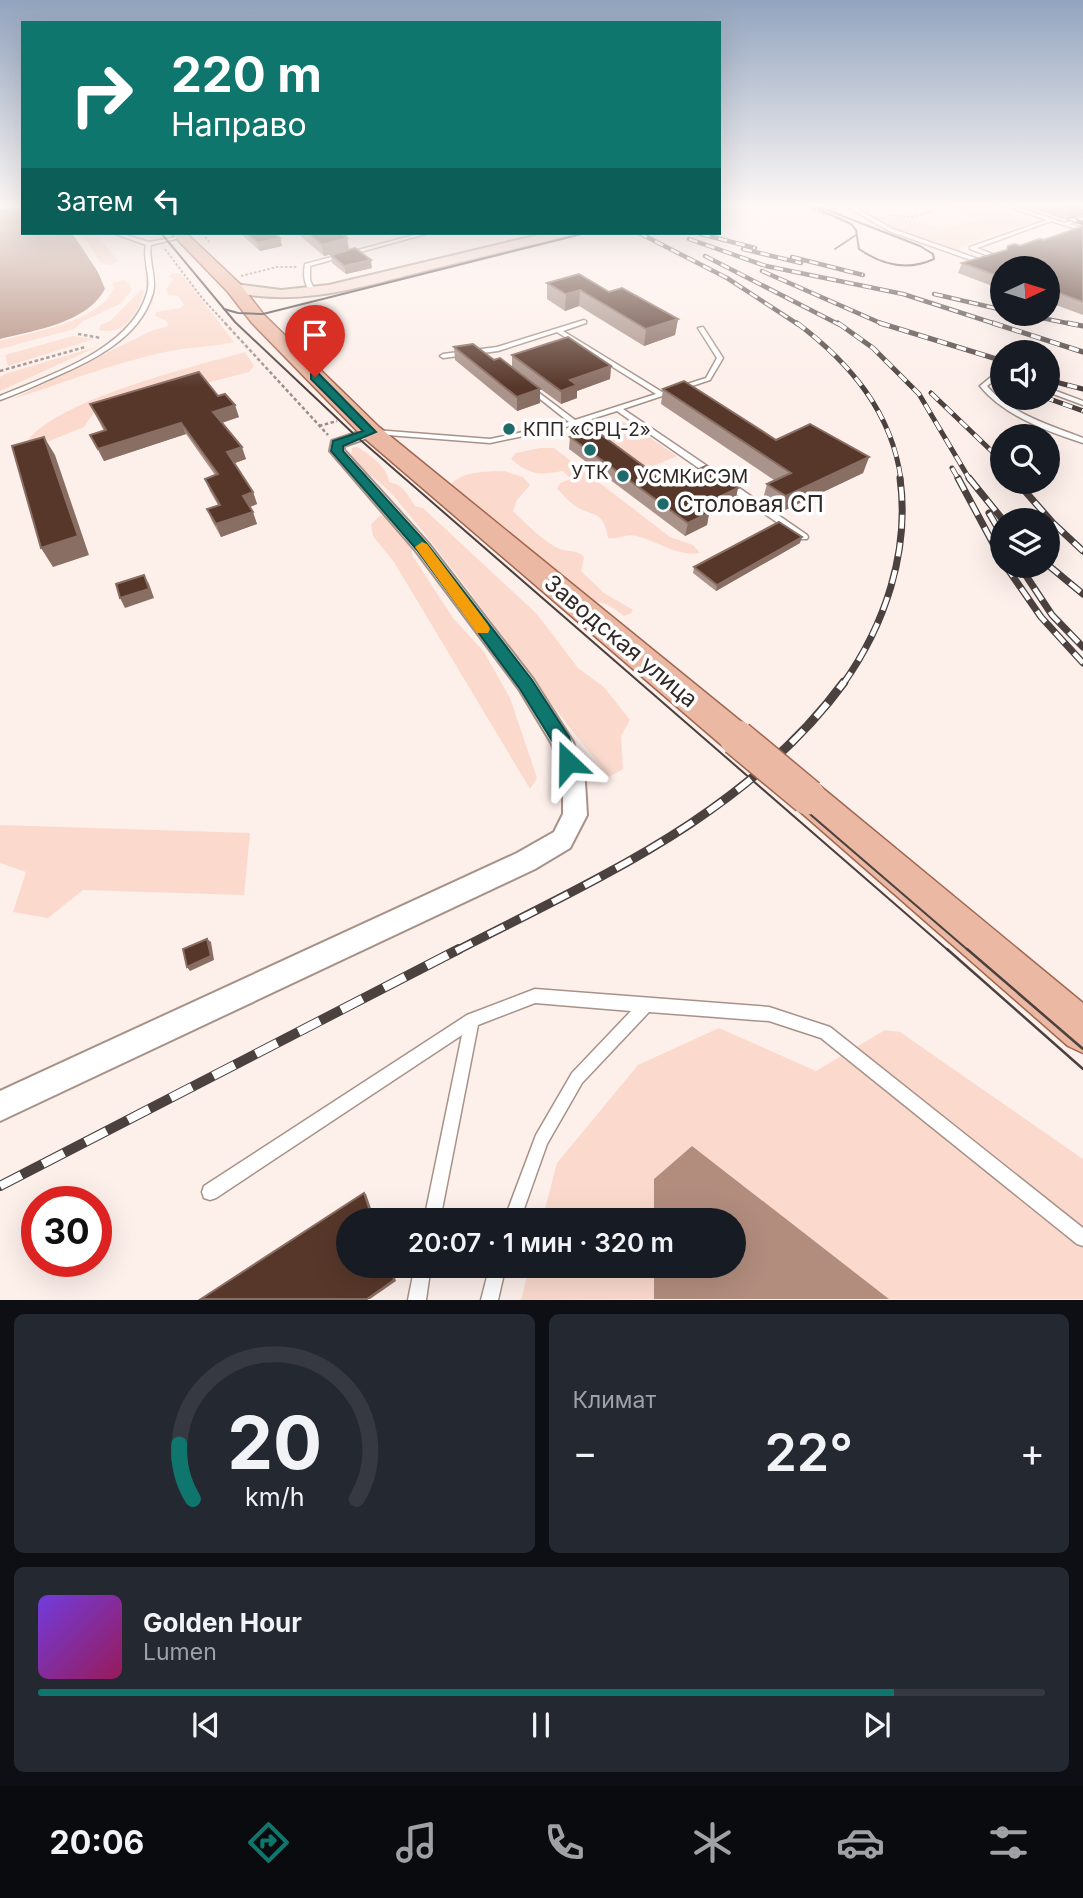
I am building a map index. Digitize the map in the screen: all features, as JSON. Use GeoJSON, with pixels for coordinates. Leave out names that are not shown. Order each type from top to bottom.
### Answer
{"type":"FeatureCollection","features":[{"type":"Feature","properties":{"kind":"main road","name":"Заводская улица"},"geometry":{"type":"LineString","coordinates":[[216,266],[235,282],[258,319],[370,432],[808,797],[1083,1031]]}},
{"type":"Feature","properties":{"kind":"street"},"geometry":{"type":"LineString","coordinates":[[235,282],[266,295],[288,295],[382,278],[432,266]]}},
{"type":"Feature","properties":{"kind":"street"},"geometry":{"type":"LineString","coordinates":[[258,319],[263,310],[273,302],[288,295]]}},
{"type":"Feature","properties":{"kind":"street"},"geometry":{"type":"LineString","coordinates":[[0,1106],[526,861],[562,840],[575,815],[574,782],[562,742],[526,684],[422,547],[337,451],[337,444],[370,432]]}},
{"type":"Feature","properties":{"kind":"lane"},"geometry":{"type":"LineString","coordinates":[[0,398],[106,350],[124,336],[146,306],[152,282],[148,266]]}},
{"type":"Feature","properties":{"kind":"lane"},"geometry":{"type":"LineString","coordinates":[[307,266],[307,280],[312,291]]}},
{"type":"Feature","properties":{"kind":"lane"},"geometry":{"type":"LineString","coordinates":[[443,356],[498,349],[584,322]]}},
{"type":"Feature","properties":{"kind":"lane"},"geometry":{"type":"LineString","coordinates":[[370,432],[489,441],[575,423],[708,379],[720,358],[701,328]]}},
{"type":"Feature","properties":{"kind":"lane"},"geometry":{"type":"LineString","coordinates":[[558,330],[662,395]]}},
{"type":"Feature","properties":{"kind":"lane"},"geometry":{"type":"LineString","coordinates":[[498,349],[501,358]]}},
{"type":"Feature","properties":{"kind":"lane"},"geometry":{"type":"LineString","coordinates":[[990,380],[983,386],[990,394]]}},
{"type":"Feature","properties":{"kind":"lane"},"geometry":{"type":"LineString","coordinates":[[524,384],[575,423]]}},
{"type":"Feature","properties":{"kind":"lane"},"geometry":{"type":"LineString","coordinates":[[1060,394],[1083,403]]}},
{"type":"Feature","properties":{"kind":"lane"},"geometry":{"type":"LineString","coordinates":[[619,409],[804,537]]}},
{"type":"Feature","properties":{"kind":"lane"},"geometry":{"type":"LineString","coordinates":[[1015,410],[1083,441]]}},
{"type":"Feature","properties":{"kind":"lane"},"geometry":{"type":"LineString","coordinates":[[210,1192],[472,1020],[535,996],[769,1014],[825,1032],[1083,1238]]}},
{"type":"Feature","properties":{"kind":"lane"},"geometry":{"type":"LineString","coordinates":[[516,1208],[541,1140],[577,1078],[646,1005]]}},
{"type":"Feature","properties":{"kind":"lane"},"geometry":{"type":"LineString","coordinates":[[434,1208],[472,1020]]}},
{"type":"Feature","properties":{"kind":"lane"},"geometry":{"type":"LineString","coordinates":[[416,1300],[420,1278]]}},
{"type":"Feature","properties":{"kind":"lane"},"geometry":{"type":"LineString","coordinates":[[489,1300],[495,1278]]}},
{"type":"Feature","properties":{"kind":"path"},"geometry":{"type":"LineString","coordinates":[[178,266],[202,299],[337,444]]}},
{"type":"Feature","properties":{"kind":"path"},"geometry":{"type":"LineString","coordinates":[[235,282],[277,267],[304,266]]}},
{"type":"Feature","properties":{"kind":"path"},"geometry":{"type":"LineString","coordinates":[[99,343],[124,336]]}},
{"type":"Feature","properties":{"kind":"path"},"geometry":{"type":"LineString","coordinates":[[0,371],[87,347]]}},
{"type":"Feature","properties":{"kind":"shaded area"},"geometry":{"type":"Polygon","coordinates":[[[0,266],[94,266],[105,289],[97,301],[86,310],[59,323],[0,339],[0,266]]]}},
{"type":"Feature","properties":{"kind":"shaded area"},"geometry":{"type":"Polygon","coordinates":[[[172,273],[181,273],[234,342],[150,356],[13,399],[151,331],[168,326],[167,321],[155,316],[156,312],[181,308],[184,305],[178,296],[168,295],[166,289],[174,279],[169,277],[172,273]]]}},
{"type":"Feature","properties":{"kind":"shaded area"},"geometry":{"type":"Polygon","coordinates":[[[124,280],[130,284],[132,290],[120,304],[83,321],[74,329],[0,349],[0,341],[64,324],[95,309],[106,300],[114,288],[112,283],[124,280]]]}},
{"type":"Feature","properties":{"kind":"shaded area"},"geometry":{"type":"Polygon","coordinates":[[[141,290],[144,291],[141,299],[129,321],[116,330],[99,330],[101,325],[110,321],[141,290]]]}},
{"type":"Feature","properties":{"kind":"shaded area"},"geometry":{"type":"Polygon","coordinates":[[[73,336],[94,339],[8,366],[5,355],[73,336]]]}},
{"type":"Feature","properties":{"kind":"shaded area"},"geometry":{"type":"Polygon","coordinates":[[[99,346],[0,391],[0,377],[5,374],[99,346]]]}},
{"type":"Feature","properties":{"kind":"shaded area"},"geometry":{"type":"Polygon","coordinates":[[[245,352],[254,366],[249,372],[94,412],[84,427],[37,446],[25,444],[40,428],[93,400],[160,376],[245,352]]]}},
{"type":"Feature","properties":{"kind":"shaded area"},"geometry":{"type":"Polygon","coordinates":[[[614,422],[628,423],[677,456],[651,467],[637,467],[592,431],[597,426],[614,422]]]}},
{"type":"Feature","properties":{"kind":"shaded area"},"geometry":{"type":"Polygon","coordinates":[[[357,447],[381,466],[389,482],[402,488],[415,506],[423,508],[537,614],[578,668],[604,687],[630,720],[621,736],[623,769],[609,777],[416,523],[392,494],[351,456],[352,448],[357,447]]]}},
{"type":"Feature","properties":{"kind":"shaded area"},"geometry":{"type":"Polygon","coordinates":[[[554,448],[670,537],[693,545],[700,553],[675,551],[632,535],[608,538],[600,518],[574,505],[557,489],[560,483],[571,479],[563,471],[536,473],[524,469],[511,459],[516,453],[554,448]]]}},
{"type":"Feature","properties":{"kind":"shaded area"},"geometry":{"type":"Polygon","coordinates":[[[504,471],[523,477],[530,485],[517,500],[513,511],[550,544],[577,552],[584,557],[581,571],[604,593],[633,610],[631,613],[624,616],[608,605],[590,602],[451,484],[469,474],[504,471]]]}},
{"type":"Feature","properties":{"kind":"shaded area"},"geometry":{"type":"Polygon","coordinates":[[[379,516],[389,516],[412,543],[412,555],[453,618],[484,652],[510,698],[537,778],[530,789],[394,562],[373,536],[371,525],[379,516]]]}},
{"type":"Feature","properties":{"kind":"shaded area"},"geometry":{"type":"Polygon","coordinates":[[[0,825],[250,833],[244,895],[83,890],[48,918],[13,912],[26,872],[0,863],[0,825]]]}},
{"type":"Feature","properties":{"kind":"shaded area"},"geometry":{"type":"Polygon","coordinates":[[[719,1028],[816,1071],[885,1030],[900,1032],[1083,1159],[1083,1299],[889,1299],[692,1146],[654,1179],[654,1208],[545,1208],[557,1163],[638,1065],[719,1028]]]}},
{"type":"Feature","properties":{"kind":"shaded area"},"geometry":{"type":"Polygon","coordinates":[[[692,1146],[889,1299],[654,1299],[654,1278],[746,1278],[746,1208],[654,1208],[654,1179],[692,1146]]]}},
{"type":"Feature","properties":{"kind":"shaded area"},"geometry":{"type":"Polygon","coordinates":[[[527,1278],[654,1278],[654,1299],[521,1300],[527,1278]]]}},
{"type":"Feature","properties":{"kind":"building"},"geometry":{"type":"Polygon","coordinates":[[[969,266],[990,266],[990,273],[969,266]]]}},
{"type":"Feature","properties":{"kind":"building"},"geometry":{"type":"Polygon","coordinates":[[[1060,266],[1083,266],[1083,302],[1060,293],[1060,266]]]}},
{"type":"Feature","properties":{"kind":"building"},"geometry":{"type":"Polygon","coordinates":[[[579,274],[609,292],[622,288],[678,319],[646,329],[580,290],[566,294],[547,283],[579,274]]]}},
{"type":"Feature","properties":{"kind":"building"},"geometry":{"type":"Polygon","coordinates":[[[568,337],[611,366],[570,380],[577,385],[561,391],[512,355],[568,337]]]}},
{"type":"Feature","properties":{"kind":"building"},"geometry":{"type":"Polygon","coordinates":[[[473,344],[494,360],[500,358],[540,389],[517,397],[454,347],[473,344]]]}},
{"type":"Feature","properties":{"kind":"building"},"geometry":{"type":"Polygon","coordinates":[[[199,372],[218,396],[225,394],[235,405],[213,412],[242,447],[227,452],[253,492],[243,496],[253,512],[216,524],[207,509],[220,505],[205,479],[218,474],[181,423],[98,449],[90,435],[106,430],[90,404],[199,372]]]}},
{"type":"Feature","properties":{"kind":"building"},"geometry":{"type":"Polygon","coordinates":[[[684,381],[776,440],[810,424],[869,457],[786,496],[767,484],[791,473],[663,389],[684,381]]]}},
{"type":"Feature","properties":{"kind":"building"},"geometry":{"type":"Polygon","coordinates":[[[592,428],[667,483],[706,466],[738,488],[700,506],[709,513],[688,523],[570,437],[592,428]]]}},
{"type":"Feature","properties":{"kind":"building"},"geometry":{"type":"Polygon","coordinates":[[[44,437],[78,536],[41,548],[12,446],[44,437]]]}},
{"type":"Feature","properties":{"kind":"building"},"geometry":{"type":"Polygon","coordinates":[[[779,522],[802,537],[717,585],[694,567],[779,522]]]}},
{"type":"Feature","properties":{"kind":"building"},"geometry":{"type":"Polygon","coordinates":[[[144,575],[149,589],[120,598],[116,584],[144,575]]]}},
{"type":"Feature","properties":{"kind":"building"},"geometry":{"type":"Polygon","coordinates":[[[207,939],[211,956],[187,967],[183,949],[207,939]]]}},
{"type":"Feature","properties":{"kind":"building"},"geometry":{"type":"Polygon","coordinates":[[[364,1193],[369,1208],[341,1208],[364,1193]]]}},
{"type":"Feature","properties":{"kind":"building"},"geometry":{"type":"Polygon","coordinates":[[[336,1211],[336,1278],[394,1280],[367,1299],[201,1299],[336,1211]]]}},
{"type":"Feature","properties":{"kind":"tram line"},"geometry":{"type":"LineString","coordinates":[[188,266],[224,309]]}},
{"type":"Feature","properties":{"kind":"tram line"},"geometry":{"type":"LineString","coordinates":[[224,309],[238,313],[263,314],[456,266]]}},
{"type":"Feature","properties":{"kind":"tram line"},"geometry":{"type":"LineString","coordinates":[[224,309],[357,437],[949,951]]}},
{"type":"Feature","properties":{"kind":"tram line"},"geometry":{"type":"LineString","coordinates":[[725,741],[969,951]]}},
{"type":"Feature","properties":{"kind":"tram line"},"geometry":{"type":"LineString","coordinates":[[947,949],[1083,1069]]}},
{"type":"Feature","properties":{"kind":"tram line"},"geometry":{"type":"LineString","coordinates":[[967,949],[1083,1049]]}},
{"type":"Feature","properties":{"kind":"railway"},"geometry":{"type":"LineString","coordinates":[[703,266],[727,278],[799,325]]}},
{"type":"Feature","properties":{"kind":"railway"},"geometry":{"type":"LineString","coordinates":[[724,266],[840,325]]}},
{"type":"Feature","properties":{"kind":"railway"},"geometry":{"type":"LineString","coordinates":[[765,266],[903,294],[990,322]]}},
{"type":"Feature","properties":{"kind":"railway"},"geometry":{"type":"LineString","coordinates":[[826,266],[863,275]]}},
{"type":"Feature","properties":{"kind":"railway"},"geometry":{"type":"LineString","coordinates":[[762,271],[882,323]]}},
{"type":"Feature","properties":{"kind":"railway"},"geometry":{"type":"LineString","coordinates":[[934,294],[990,307]]}},
{"type":"Feature","properties":{"kind":"railway"},"geometry":{"type":"LineString","coordinates":[[1060,322],[1077,325]]}},
{"type":"Feature","properties":{"kind":"railway"},"geometry":{"type":"LineString","coordinates":[[797,323],[834,355],[866,391],[888,432],[901,480]]}},
{"type":"Feature","properties":{"kind":"railway"},"geometry":{"type":"LineString","coordinates":[[838,323],[873,348],[919,394],[970,480]]}},
{"type":"Feature","properties":{"kind":"railway"},"geometry":{"type":"LineString","coordinates":[[882,323],[990,357]]}},
{"type":"Feature","properties":{"kind":"railway"},"geometry":{"type":"LineString","coordinates":[[1068,323],[1083,326]]}},
{"type":"Feature","properties":{"kind":"railway"},"geometry":{"type":"LineString","coordinates":[[1002,326],[1083,352]]}},
{"type":"Feature","properties":{"kind":"railway"},"geometry":{"type":"LineString","coordinates":[[1060,383],[1083,389]]}},
{"type":"Feature","properties":{"kind":"railway"},"geometry":{"type":"LineString","coordinates":[[931,393],[990,450]]}},
{"type":"Feature","properties":{"kind":"railway"},"geometry":{"type":"LineString","coordinates":[[1060,403],[1083,411]]}},
{"type":"Feature","properties":{"kind":"railway"},"geometry":{"type":"LineString","coordinates":[[952,468],[959,480]]}},
{"type":"Feature","properties":{"kind":"railway"},"geometry":{"type":"LineString","coordinates":[[843,684],[871,637],[891,586],[901,533],[900,478]]}},
{"type":"Feature","properties":{"kind":"railway"},"geometry":{"type":"LineString","coordinates":[[958,478],[990,538]]}},
{"type":"Feature","properties":{"kind":"railway"},"geometry":{"type":"LineString","coordinates":[[969,478],[993,508]]}},
{"type":"Feature","properties":{"kind":"railway"},"geometry":{"type":"LineString","coordinates":[[1027,494],[1083,551]]}},
{"type":"Feature","properties":{"kind":"railway"},"geometry":{"type":"LineString","coordinates":[[1060,575],[1083,594]]}},
{"type":"Feature","properties":{"kind":"railway"},"geometry":{"type":"LineString","coordinates":[[1014,578],[1041,617],[1083,663]]}},
{"type":"Feature","properties":{"kind":"railway"},"geometry":{"type":"LineString","coordinates":[[1028,578],[1052,615],[1083,647]]}},
{"type":"Feature","properties":{"kind":"railway"},"geometry":{"type":"LineString","coordinates":[[456,951],[616,869],[716,806],[762,769],[805,728],[844,682]]}},
{"type":"Feature","properties":{"kind":"railway"},"geometry":{"type":"LineString","coordinates":[[0,1186],[459,949]]}},
{"type":"Feature","properties":{"kind":"slow traffic"},"geometry":{"type":"LineString","coordinates":[[422,547],[483,629]]}},
{"type":"Feature","properties":{"kind":"place","name":"КПП «СРЦ-2»"},"geometry":{"type":"Point","coordinates":[509,429]}},
{"type":"Feature","properties":{"kind":"place","name":"УТК"},"geometry":{"type":"Point","coordinates":[590,450]}},
{"type":"Feature","properties":{"kind":"place","name":"УСМКиСЭМ"},"geometry":{"type":"Point","coordinates":[623,476]}},
{"type":"Feature","properties":{"kind":"place","name":"Столовая СП"},"geometry":{"type":"Point","coordinates":[663,504]}},
{"type":"Feature","properties":{"kind":"route"},"geometry":{"type":"LineString","coordinates":[[315,377],[370,432],[337,444],[337,451],[422,547],[526,684],[562,742],[568,762]]}}]}
